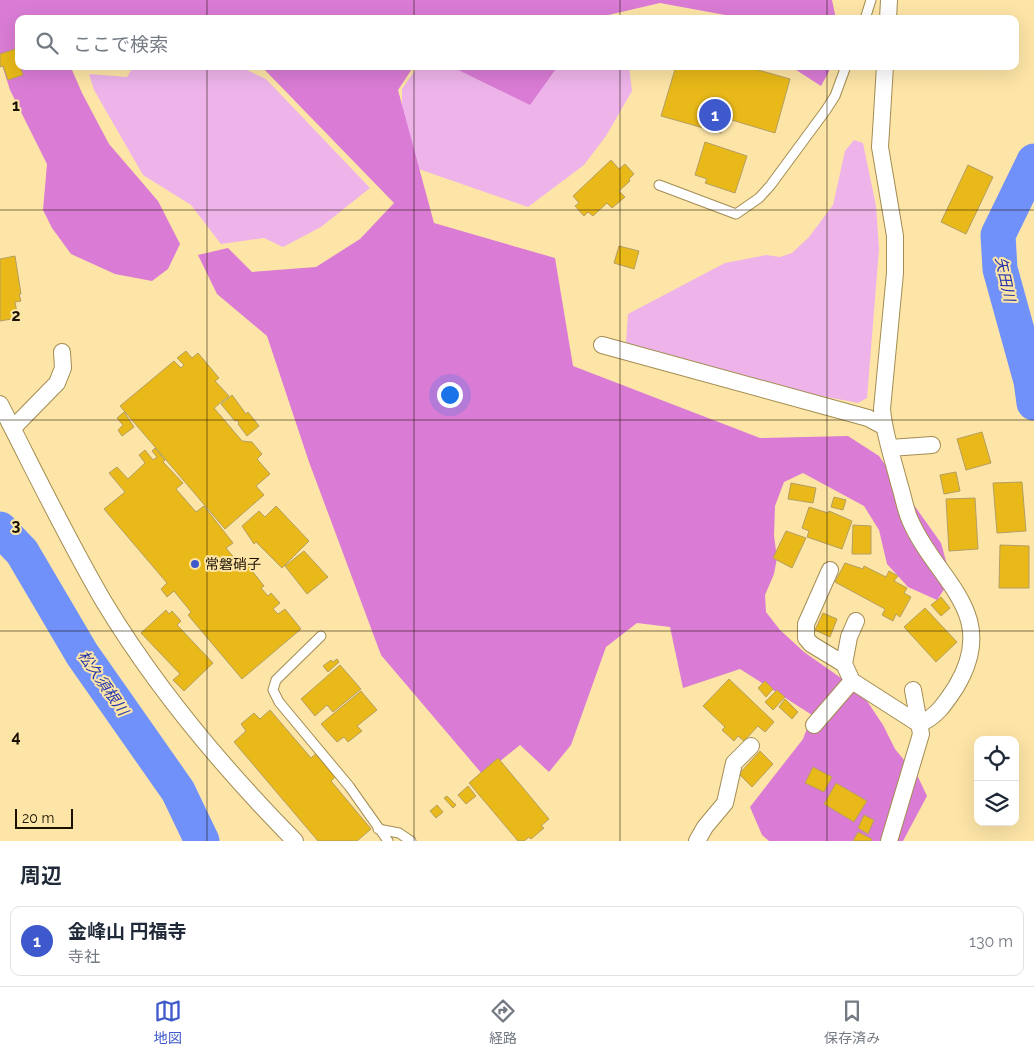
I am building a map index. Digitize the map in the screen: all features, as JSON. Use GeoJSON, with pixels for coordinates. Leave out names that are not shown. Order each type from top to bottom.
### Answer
{"type":"FeatureCollection","features":[{"type":"Feature","properties":{"kind":"street"},"geometry":{"type":"LineString","coordinates":[[888,15],[889,0]]}},
{"type":"Feature","properties":{"kind":"street"},"geometry":{"type":"LineString","coordinates":[[885,70],[880,147],[895,236],[895,273],[882,409],[884,426],[909,518],[920,542],[961,600],[970,623],[970,651],[963,675],[938,712],[929,720],[919,724]]}},
{"type":"Feature","properties":{"kind":"street"},"geometry":{"type":"LineString","coordinates":[[602,345],[868,418],[884,426]]}},
{"type":"Feature","properties":{"kind":"street"},"geometry":{"type":"LineString","coordinates":[[12,428],[57,383],[63,368],[62,352]]}},
{"type":"Feature","properties":{"kind":"street"},"geometry":{"type":"LineString","coordinates":[[0,404],[71,543],[105,603],[139,655],[180,710],[260,806],[295,841]]}},
{"type":"Feature","properties":{"kind":"street"},"geometry":{"type":"LineString","coordinates":[[890,448],[932,445]]}},
{"type":"Feature","properties":{"kind":"street"},"geometry":{"type":"LineString","coordinates":[[830,570],[806,624],[806,638],[811,644],[844,664]]}},
{"type":"Feature","properties":{"kind":"street"},"geometry":{"type":"LineString","coordinates":[[856,621],[849,637],[844,664],[852,682],[919,724]]}},
{"type":"Feature","properties":{"kind":"street"},"geometry":{"type":"LineString","coordinates":[[814,725],[852,682]]}},
{"type":"Feature","properties":{"kind":"street"},"geometry":{"type":"LineString","coordinates":[[889,841],[921,734],[913,690]]}},
{"type":"Feature","properties":{"kind":"street"},"geometry":{"type":"LineString","coordinates":[[697,841],[705,826],[725,803],[734,763],[751,746]]}},
{"type":"Feature","properties":{"kind":"lane"},"geometry":{"type":"LineString","coordinates":[[865,15],[871,0]]}},
{"type":"Feature","properties":{"kind":"lane"},"geometry":{"type":"LineString","coordinates":[[659,185],[736,214],[759,198],[775,179],[835,96],[845,70]]}},
{"type":"Feature","properties":{"kind":"lane"},"geometry":{"type":"LineString","coordinates":[[321,636],[276,680],[273,690],[279,702],[349,786],[388,841]]}},
{"type":"Feature","properties":{"kind":"lane"},"geometry":{"type":"LineString","coordinates":[[378,829],[399,833],[411,841]]}},
{"type":"Feature","properties":{"kind":"shaded area"},"geometry":{"type":"Polygon","coordinates":[[[0,0],[832,0],[835,15],[725,15],[660,3],[608,15],[15,15],[15,70],[72,70],[109,144],[158,201],[180,244],[168,269],[152,281],[115,274],[71,254],[52,228],[43,210],[47,164],[10,90],[0,58],[0,0]]]}},
{"type":"Feature","properties":{"kind":"shaded area"},"geometry":{"type":"Polygon","coordinates":[[[131,70],[247,70],[266,79],[370,188],[321,227],[283,247],[264,238],[221,244],[191,205],[143,175],[94,90],[89,74],[127,77],[131,70]]]}},
{"type":"Feature","properties":{"kind":"shaded area"},"geometry":{"type":"Polygon","coordinates":[[[265,70],[411,70],[398,90],[434,223],[555,258],[573,366],[760,438],[848,436],[879,456],[941,543],[951,579],[937,600],[908,587],[887,564],[879,530],[864,506],[803,473],[784,482],[775,506],[774,536],[777,558],[774,574],[765,595],[766,612],[780,630],[804,652],[861,692],[883,725],[895,749],[918,777],[927,796],[903,841],[769,841],[762,835],[750,807],[803,739],[812,715],[740,669],[683,688],[670,627],[637,623],[606,647],[571,745],[549,772],[520,745],[483,775],[381,655],[309,462],[267,336],[217,294],[198,255],[228,248],[252,272],[316,267],[360,239],[394,203],[265,70]]]}},
{"type":"Feature","properties":{"kind":"shaded area"},"geometry":{"type":"Polygon","coordinates":[[[415,70],[629,70],[632,91],[606,136],[584,165],[528,207],[407,165],[402,138],[402,89],[415,70]]]}},
{"type":"Feature","properties":{"kind":"shaded area"},"geometry":{"type":"Polygon","coordinates":[[[458,70],[555,70],[530,105],[458,70]]]}},
{"type":"Feature","properties":{"kind":"shaded area"},"geometry":{"type":"Polygon","coordinates":[[[796,70],[830,70],[821,86],[796,70]]]}},
{"type":"Feature","properties":{"kind":"shaded area"},"geometry":{"type":"Polygon","coordinates":[[[854,140],[863,143],[876,206],[879,249],[867,398],[858,403],[637,360],[626,343],[628,314],[725,263],[766,255],[780,257],[792,253],[809,237],[833,205],[845,151],[854,140]]]}},
{"type":"Feature","properties":{"kind":"building"},"geometry":{"type":"Polygon","coordinates":[[[15,49],[15,70],[21,70],[23,75],[8,80],[3,66],[0,67],[0,54],[15,49]]]}},
{"type":"Feature","properties":{"kind":"building"},"geometry":{"type":"Polygon","coordinates":[[[675,70],[758,70],[790,79],[775,133],[725,118],[721,133],[661,116],[675,70]]]}},
{"type":"Feature","properties":{"kind":"building"},"geometry":{"type":"Polygon","coordinates":[[[705,142],[747,156],[735,193],[705,183],[707,179],[695,175],[705,142]]]}},
{"type":"Feature","properties":{"kind":"building"},"geometry":{"type":"Polygon","coordinates":[[[611,160],[619,169],[625,164],[634,174],[629,179],[630,181],[619,191],[625,197],[612,208],[607,203],[593,216],[588,212],[584,216],[575,206],[579,203],[573,196],[611,160]]]}},
{"type":"Feature","properties":{"kind":"building"},"geometry":{"type":"Polygon","coordinates":[[[968,165],[993,177],[966,234],[941,222],[968,165]]]}},
{"type":"Feature","properties":{"kind":"building"},"geometry":{"type":"Polygon","coordinates":[[[619,246],[639,251],[634,269],[614,263],[619,246]]]}},
{"type":"Feature","properties":{"kind":"building"},"geometry":{"type":"Polygon","coordinates":[[[15,256],[21,294],[19,294],[21,301],[15,302],[18,318],[0,321],[0,259],[15,256]]]}},
{"type":"Feature","properties":{"kind":"building"},"geometry":{"type":"Polygon","coordinates":[[[186,351],[192,358],[198,353],[219,378],[215,381],[229,396],[214,408],[242,441],[252,442],[262,454],[257,459],[270,474],[256,486],[264,495],[225,529],[120,406],[174,361],[181,368],[184,365],[177,358],[186,351]]]}},
{"type":"Feature","properties":{"kind":"building"},"geometry":{"type":"Polygon","coordinates":[[[232,395],[246,414],[248,412],[259,426],[247,436],[237,420],[235,421],[221,404],[232,395]]]}},
{"type":"Feature","properties":{"kind":"building"},"geometry":{"type":"Polygon","coordinates":[[[124,412],[134,427],[122,436],[118,430],[123,425],[117,418],[124,412]]]}},
{"type":"Feature","properties":{"kind":"building"},"geometry":{"type":"Polygon","coordinates":[[[982,432],[991,463],[966,470],[957,439],[982,432]]]}},
{"type":"Feature","properties":{"kind":"building","name":"常磐硝子"},"geometry":{"type":"Polygon","coordinates":[[[155,448],[165,460],[163,462],[183,483],[176,489],[196,512],[204,506],[233,543],[226,548],[241,566],[245,562],[264,586],[261,588],[268,596],[271,593],[280,603],[273,609],[278,614],[285,609],[301,629],[242,679],[188,615],[191,612],[174,591],[167,597],[161,589],[167,583],[104,509],[125,492],[109,473],[117,467],[128,479],[145,463],[139,455],[145,450],[153,460],[157,457],[152,451],[155,448]]]}},
{"type":"Feature","properties":{"kind":"building"},"geometry":{"type":"Polygon","coordinates":[[[956,472],[960,491],[944,494],[940,475],[956,472]]]}},
{"type":"Feature","properties":{"kind":"building"},"geometry":{"type":"Polygon","coordinates":[[[1022,482],[1026,531],[997,533],[993,483],[1022,482]]]}},
{"type":"Feature","properties":{"kind":"building"},"geometry":{"type":"Polygon","coordinates":[[[791,483],[816,488],[813,503],[788,499],[791,483]]]}},
{"type":"Feature","properties":{"kind":"building"},"geometry":{"type":"Polygon","coordinates":[[[834,497],[846,500],[843,510],[831,507],[834,497]]]}},
{"type":"Feature","properties":{"kind":"building"},"geometry":{"type":"Polygon","coordinates":[[[975,498],[978,549],[949,551],[946,499],[975,498]]]}},
{"type":"Feature","properties":{"kind":"building"},"geometry":{"type":"Polygon","coordinates":[[[276,506],[309,541],[282,568],[256,542],[254,544],[242,526],[259,511],[265,517],[276,506]]]}},
{"type":"Feature","properties":{"kind":"building"},"geometry":{"type":"Polygon","coordinates":[[[809,507],[828,513],[829,511],[852,521],[842,549],[807,537],[809,531],[802,528],[809,507]]]}},
{"type":"Feature","properties":{"kind":"building"},"geometry":{"type":"Polygon","coordinates":[[[853,525],[871,526],[871,554],[852,554],[853,525]]]}},
{"type":"Feature","properties":{"kind":"building"},"geometry":{"type":"Polygon","coordinates":[[[786,531],[806,538],[792,568],[773,558],[786,531]]]}},
{"type":"Feature","properties":{"kind":"building"},"geometry":{"type":"Polygon","coordinates":[[[1000,545],[1029,546],[1029,588],[999,588],[1000,545]]]}},
{"type":"Feature","properties":{"kind":"building"},"geometry":{"type":"Polygon","coordinates":[[[304,551],[328,577],[307,594],[285,566],[304,551]]]}},
{"type":"Feature","properties":{"kind":"building"},"geometry":{"type":"Polygon","coordinates":[[[845,563],[863,569],[864,566],[886,577],[889,571],[898,576],[894,581],[907,588],[904,593],[911,597],[900,617],[896,614],[893,621],[882,615],[885,609],[835,582],[845,563]]]}},
{"type":"Feature","properties":{"kind":"building"},"geometry":{"type":"Polygon","coordinates":[[[941,597],[950,608],[941,616],[931,605],[941,597]]]}},
{"type":"Feature","properties":{"kind":"building"},"geometry":{"type":"Polygon","coordinates":[[[925,608],[957,642],[936,662],[904,627],[925,608]]]}},
{"type":"Feature","properties":{"kind":"building"},"geometry":{"type":"Polygon","coordinates":[[[166,610],[169,614],[172,611],[181,621],[177,625],[213,663],[184,691],[173,680],[180,674],[141,633],[166,610]]]}},
{"type":"Feature","properties":{"kind":"building"},"geometry":{"type":"Polygon","coordinates":[[[823,613],[837,619],[830,637],[815,630],[823,613]]]}},
{"type":"Feature","properties":{"kind":"building"},"geometry":{"type":"Polygon","coordinates":[[[337,659],[339,662],[328,672],[323,666],[331,660],[333,662],[337,659]]]}},
{"type":"Feature","properties":{"kind":"building"},"geometry":{"type":"Polygon","coordinates":[[[340,665],[361,689],[333,712],[327,705],[315,716],[301,699],[340,665]]]}},
{"type":"Feature","properties":{"kind":"building"},"geometry":{"type":"Polygon","coordinates":[[[729,679],[774,722],[765,732],[758,726],[744,741],[738,736],[734,741],[722,730],[725,727],[703,706],[729,679]]]}},
{"type":"Feature","properties":{"kind":"building"},"geometry":{"type":"Polygon","coordinates":[[[765,681],[773,689],[766,697],[758,688],[765,681]]]}},
{"type":"Feature","properties":{"kind":"building"},"geometry":{"type":"Polygon","coordinates":[[[777,690],[785,697],[773,710],[765,702],[777,690]]]}},
{"type":"Feature","properties":{"kind":"building"},"geometry":{"type":"Polygon","coordinates":[[[361,691],[377,710],[357,726],[362,731],[348,742],[344,737],[337,742],[321,724],[361,691]]]}},
{"type":"Feature","properties":{"kind":"building"},"geometry":{"type":"Polygon","coordinates":[[[785,699],[798,712],[792,719],[779,707],[785,699]]]}},
{"type":"Feature","properties":{"kind":"building"},"geometry":{"type":"Polygon","coordinates":[[[270,710],[311,758],[318,752],[337,775],[331,781],[371,829],[357,841],[318,841],[234,742],[246,731],[241,724],[254,713],[260,719],[270,710]]]}},
{"type":"Feature","properties":{"kind":"building"},"geometry":{"type":"Polygon","coordinates":[[[760,751],[773,764],[752,787],[739,774],[760,751]]]}},
{"type":"Feature","properties":{"kind":"building"},"geometry":{"type":"Polygon","coordinates":[[[498,758],[549,819],[541,826],[544,828],[531,839],[529,837],[524,841],[518,841],[469,783],[498,758]]]}},
{"type":"Feature","properties":{"kind":"building"},"geometry":{"type":"Polygon","coordinates":[[[813,767],[832,777],[824,792],[805,783],[813,767]]]}},
{"type":"Feature","properties":{"kind":"building"},"geometry":{"type":"Polygon","coordinates":[[[836,783],[867,801],[854,822],[824,804],[836,783]]]}},
{"type":"Feature","properties":{"kind":"building"},"geometry":{"type":"Polygon","coordinates":[[[468,786],[476,796],[466,804],[458,795],[468,786]]]}},
{"type":"Feature","properties":{"kind":"building"},"geometry":{"type":"Polygon","coordinates":[[[447,796],[456,805],[453,808],[444,798],[447,796]]]}},
{"type":"Feature","properties":{"kind":"building"},"geometry":{"type":"Polygon","coordinates":[[[437,805],[443,812],[436,818],[430,811],[437,805]]]}},
{"type":"Feature","properties":{"kind":"building"},"geometry":{"type":"Polygon","coordinates":[[[864,815],[874,820],[868,834],[858,828],[864,815]]]}},
{"type":"Feature","properties":{"kind":"building"},"geometry":{"type":"Polygon","coordinates":[[[858,832],[872,839],[871,841],[853,841],[858,832]]]}},
{"type":"Feature","properties":{"kind":"waterway","name":"矢田川"},"geometry":{"type":"LineString","coordinates":[[1034,161],[998,235],[1000,269],[1031,381],[1034,403]]}},
{"type":"Feature","properties":{"kind":"waterway","name":"松久須根川"},"geometry":{"type":"LineString","coordinates":[[0,529],[22,552],[82,654],[178,791],[202,841]]}},
{"type":"Feature","properties":{"kind":"place","name":"金峰山 円福寺"},"geometry":{"type":"Point","coordinates":[715,115]}},
{"type":"Feature","properties":{"kind":"place","name":"常磐硝子"},"geometry":{"type":"Point","coordinates":[195,564]}}]}
